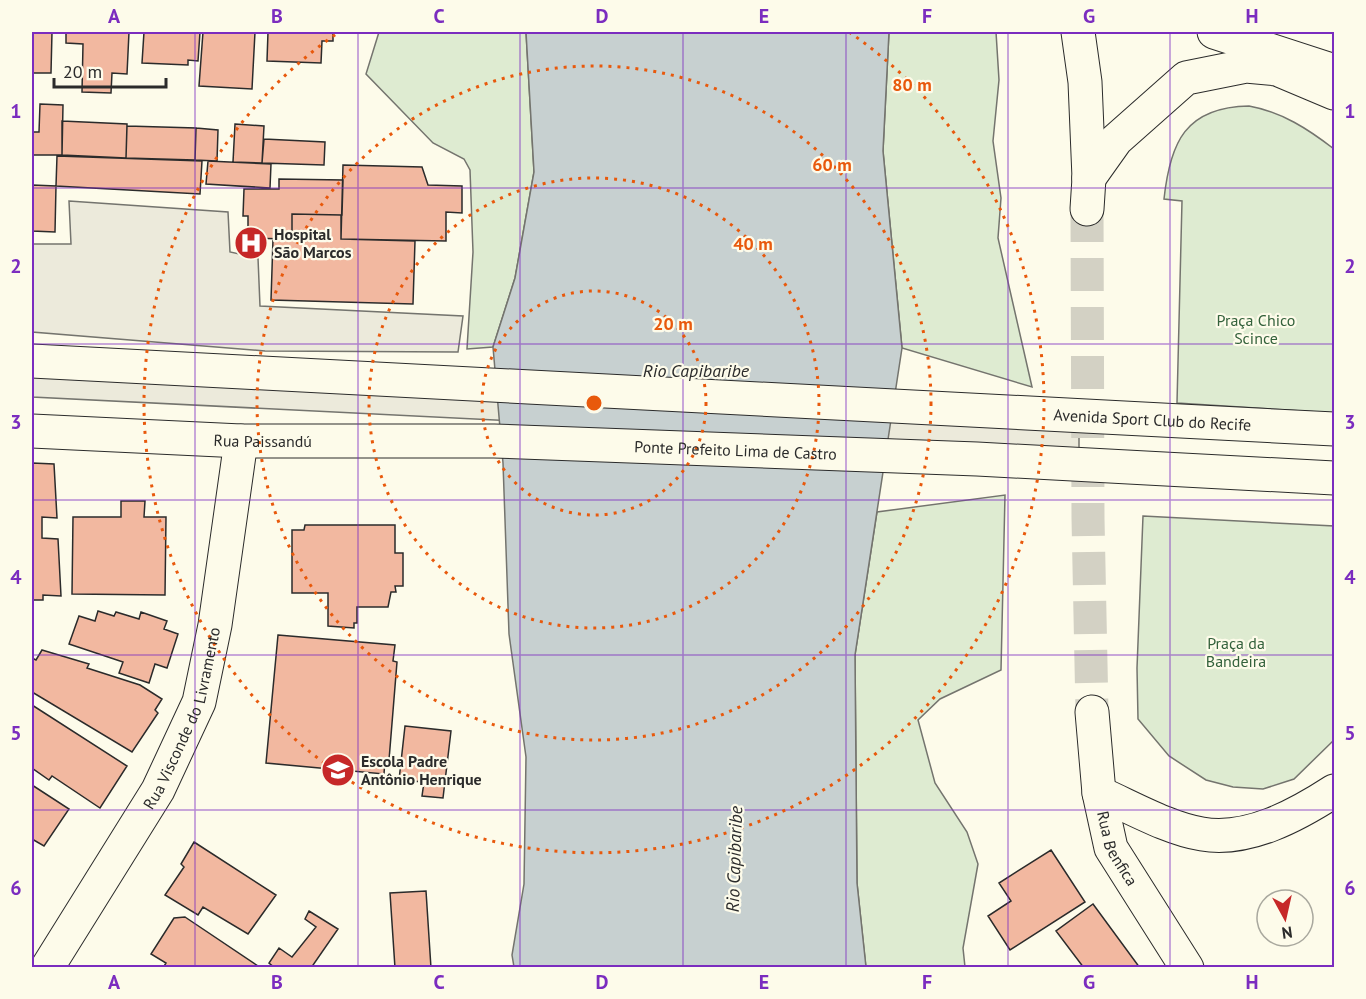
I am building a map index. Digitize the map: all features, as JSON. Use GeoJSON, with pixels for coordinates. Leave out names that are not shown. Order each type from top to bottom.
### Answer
{"type":"FeatureCollection","features":[{"type":"Feature","properties":{"kind":"main road"},"geometry":{"type":"LineString","coordinates":[[1078,32],[1085,82],[1088,193],[1116,140],[1186,78],[1246,66],[1277,69],[1335,93]]}},
{"type":"Feature","properties":{"kind":"main road"},"geometry":{"type":"LineString","coordinates":[[1214,32],[1335,71]]}},
{"type":"Feature","properties":{"kind":"main road","name":"Avenida Sport Club do Recife"},"geometry":{"type":"LineString","coordinates":[[32,361],[491,383],[1335,429]]}},
{"type":"Feature","properties":{"kind":"main road","name":"Rua Paissandú"},"geometry":{"type":"LineString","coordinates":[[32,431],[241,441],[495,441]]}},
{"type":"Feature","properties":{"kind":"main road","name":"Rua Visconde do Livramento"},"geometry":{"type":"LineString","coordinates":[[47,968],[158,790],[199,702],[215,625],[241,441]]}},
{"type":"Feature","properties":{"kind":"main road","name":"Ponte Prefeito Lima de Castro"},"geometry":{"type":"LineString","coordinates":[[495,441],[977,459],[1335,478]]}},
{"type":"Feature","properties":{"kind":"main road","name":"Rua Benfica"},"geometry":{"type":"LineString","coordinates":[[1092,712],[1099,794],[1112,848],[1187,968]]}},
{"type":"Feature","properties":{"kind":"main road"},"geometry":{"type":"LineString","coordinates":[[1099,794],[1202,834],[1234,834],[1268,826],[1313,805],[1335,791]]}},
{"type":"Feature","properties":{"kind":"green space"},"geometry":{"type":"Polygon","coordinates":[[[379,32],[526,32],[534,172],[515,278],[493,347],[467,349],[473,252],[470,170],[464,159],[433,143],[366,74],[379,32]]]}},
{"type":"Feature","properties":{"kind":"green space"},"geometry":{"type":"Polygon","coordinates":[[[889,32],[996,32],[999,80],[993,141],[1001,198],[998,238],[1032,387],[902,348],[883,151],[889,32]]]}},
{"type":"Feature","properties":{"kind":"green space","name":"Praça Chico Scince"},"geometry":{"type":"Polygon","coordinates":[[[1249,106],[1273,112],[1294,122],[1334,149],[1334,413],[1177,403],[1182,201],[1164,199],[1171,161],[1185,132],[1196,121],[1210,113],[1227,108],[1249,106]]]}},
{"type":"Feature","properties":{"kind":"green space"},"geometry":{"type":"Polygon","coordinates":[[[1005,495],[1001,670],[940,699],[918,720],[935,783],[967,832],[978,864],[963,948],[965,967],[866,968],[857,883],[855,655],[877,512],[1005,495]]]}},
{"type":"Feature","properties":{"kind":"green space","name":"Praça da Bandeira"},"geometry":{"type":"Polygon","coordinates":[[[1143,516],[1334,526],[1334,740],[1294,779],[1263,789],[1233,787],[1206,780],[1169,756],[1138,719],[1137,668],[1143,516]]]}},
{"type":"Feature","properties":{"kind":"shaded area","name":"Hospital São Marcos"},"geometry":{"type":"Polygon","coordinates":[[[69,201],[228,212],[230,252],[258,258],[260,306],[463,316],[458,352],[265,351],[32,332],[32,244],[71,244],[69,201]]]}},
{"type":"Feature","properties":{"kind":"shaded area"},"geometry":{"type":"Polygon","coordinates":[[[32,373],[1079,427],[1079,449],[32,397],[32,373]]]}},
{"type":"Feature","properties":{"kind":"water","name":"Rio Capibaribe"},"geometry":{"type":"Polygon","coordinates":[[[526,32],[889,32],[883,151],[902,348],[855,655],[857,883],[866,967],[514,967],[512,955],[524,884],[526,757],[509,634],[503,463],[493,347],[515,278],[534,172],[526,32]]]}},
{"type":"Feature","properties":{"kind":"building"},"geometry":{"type":"Polygon","coordinates":[[[32,32],[52,32],[51,73],[32,73],[32,32]]]}},
{"type":"Feature","properties":{"kind":"building"},"geometry":{"type":"Polygon","coordinates":[[[66,32],[129,32],[127,74],[112,73],[111,93],[82,92],[83,44],[66,43],[66,32]]]}},
{"type":"Feature","properties":{"kind":"building"},"geometry":{"type":"Polygon","coordinates":[[[144,32],[200,32],[198,61],[188,60],[188,65],[142,63],[144,32]]]}},
{"type":"Feature","properties":{"kind":"building"},"geometry":{"type":"Polygon","coordinates":[[[203,32],[255,32],[252,89],[199,86],[203,32]]]}},
{"type":"Feature","properties":{"kind":"building"},"geometry":{"type":"Polygon","coordinates":[[[268,32],[333,32],[333,41],[322,41],[321,63],[267,61],[268,32]]]}},
{"type":"Feature","properties":{"kind":"building"},"geometry":{"type":"Polygon","coordinates":[[[40,104],[63,105],[62,155],[32,155],[32,132],[39,132],[40,104]]]}},
{"type":"Feature","properties":{"kind":"building"},"geometry":{"type":"Polygon","coordinates":[[[62,121],[127,124],[126,158],[62,155],[62,121]]]}},
{"type":"Feature","properties":{"kind":"building"},"geometry":{"type":"Polygon","coordinates":[[[235,124],[264,126],[262,163],[233,162],[235,124]]]}},
{"type":"Feature","properties":{"kind":"building"},"geometry":{"type":"Polygon","coordinates":[[[127,126],[196,128],[195,160],[126,158],[127,126]]]}},
{"type":"Feature","properties":{"kind":"building"},"geometry":{"type":"Polygon","coordinates":[[[196,128],[218,130],[217,161],[195,160],[196,128]]]}},
{"type":"Feature","properties":{"kind":"building"},"geometry":{"type":"Polygon","coordinates":[[[264,139],[325,142],[324,165],[262,163],[264,139]]]}},
{"type":"Feature","properties":{"kind":"building"},"geometry":{"type":"Polygon","coordinates":[[[57,156],[202,161],[200,194],[56,186],[57,156]]]}},
{"type":"Feature","properties":{"kind":"building"},"geometry":{"type":"Polygon","coordinates":[[[208,161],[271,164],[270,188],[206,184],[208,161]]]}},
{"type":"Feature","properties":{"kind":"building"},"geometry":{"type":"Polygon","coordinates":[[[343,165],[422,167],[428,185],[462,186],[462,213],[446,212],[446,241],[341,239],[343,165]]]}},
{"type":"Feature","properties":{"kind":"building"},"geometry":{"type":"Polygon","coordinates":[[[279,179],[343,180],[342,215],[292,214],[292,239],[248,238],[248,216],[243,216],[244,189],[279,189],[279,179]]]}},
{"type":"Feature","properties":{"kind":"building"},"geometry":{"type":"Polygon","coordinates":[[[32,185],[56,186],[55,232],[32,231],[32,185]]]}},
{"type":"Feature","properties":{"kind":"building"},"geometry":{"type":"Polygon","coordinates":[[[292,214],[341,215],[341,239],[415,241],[413,304],[271,300],[273,239],[292,239],[292,214]]]}},
{"type":"Feature","properties":{"kind":"building"},"geometry":{"type":"Polygon","coordinates":[[[32,463],[54,464],[57,518],[42,517],[42,538],[58,539],[61,596],[43,595],[43,600],[32,600],[32,463]]]}},
{"type":"Feature","properties":{"kind":"building"},"geometry":{"type":"Polygon","coordinates":[[[121,501],[145,501],[144,517],[166,517],[165,595],[72,594],[73,517],[121,517],[121,501]]]}},
{"type":"Feature","properties":{"kind":"building"},"geometry":{"type":"Polygon","coordinates":[[[305,525],[395,525],[395,553],[403,553],[403,586],[395,586],[396,592],[391,592],[388,607],[357,607],[357,623],[354,623],[354,628],[328,626],[328,593],[292,593],[292,530],[304,530],[305,525]]]}},
{"type":"Feature","properties":{"kind":"building"},"geometry":{"type":"Polygon","coordinates":[[[98,611],[114,616],[116,612],[139,619],[141,612],[167,621],[164,629],[178,634],[167,668],[155,664],[149,683],[119,673],[123,662],[69,644],[79,616],[95,621],[98,611]]]}},
{"type":"Feature","properties":{"kind":"building"},"geometry":{"type":"Polygon","coordinates":[[[278,635],[395,645],[393,661],[397,662],[389,760],[385,759],[384,774],[266,763],[278,635]]]}},
{"type":"Feature","properties":{"kind":"building"},"geometry":{"type":"Polygon","coordinates":[[[42,650],[89,664],[87,668],[140,685],[162,699],[155,710],[158,713],[132,752],[32,692],[32,658],[36,660],[42,650]]]}},
{"type":"Feature","properties":{"kind":"building"},"geometry":{"type":"Polygon","coordinates":[[[32,705],[127,766],[100,808],[52,776],[49,780],[32,768],[32,705]]]}},
{"type":"Feature","properties":{"kind":"building"},"geometry":{"type":"Polygon","coordinates":[[[405,726],[451,731],[443,798],[422,796],[424,782],[399,780],[405,726]]]}},
{"type":"Feature","properties":{"kind":"building"},"geometry":{"type":"Polygon","coordinates":[[[32,785],[69,809],[44,846],[32,839],[32,785]]]}},
{"type":"Feature","properties":{"kind":"building"},"geometry":{"type":"Polygon","coordinates":[[[194,842],[276,895],[248,934],[203,907],[198,915],[165,895],[184,867],[181,864],[194,842]]]}},
{"type":"Feature","properties":{"kind":"building"},"geometry":{"type":"Polygon","coordinates":[[[1051,850],[1085,902],[1010,950],[988,916],[1011,901],[999,883],[1051,850]]]}},
{"type":"Feature","properties":{"kind":"building"},"geometry":{"type":"Polygon","coordinates":[[[426,891],[431,968],[395,968],[390,893],[426,891]]]}},
{"type":"Feature","properties":{"kind":"building"},"geometry":{"type":"Polygon","coordinates":[[[1093,904],[1140,968],[1084,968],[1056,931],[1093,904]]]}},
{"type":"Feature","properties":{"kind":"building"},"geometry":{"type":"Polygon","coordinates":[[[309,911],[338,929],[311,968],[275,968],[269,963],[279,948],[292,957],[316,927],[305,919],[309,911]]]}},
{"type":"Feature","properties":{"kind":"building"},"geometry":{"type":"Polygon","coordinates":[[[185,917],[261,968],[163,968],[166,963],[151,954],[174,918],[185,917]]]}},
{"type":"Feature","properties":{"kind":"tunnel"},"geometry":{"type":"LineString","coordinates":[[1087,209],[1088,518],[1092,712]]}},
{"type":"Feature","properties":{"kind":"place","name":"Hospital São Marcos"},"geometry":{"type":"Point","coordinates":[251,243]}},
{"type":"Feature","properties":{"kind":"place","name":"Escola Padre Antônio Henrique"},"geometry":{"type":"Point","coordinates":[338,770]}}]}
